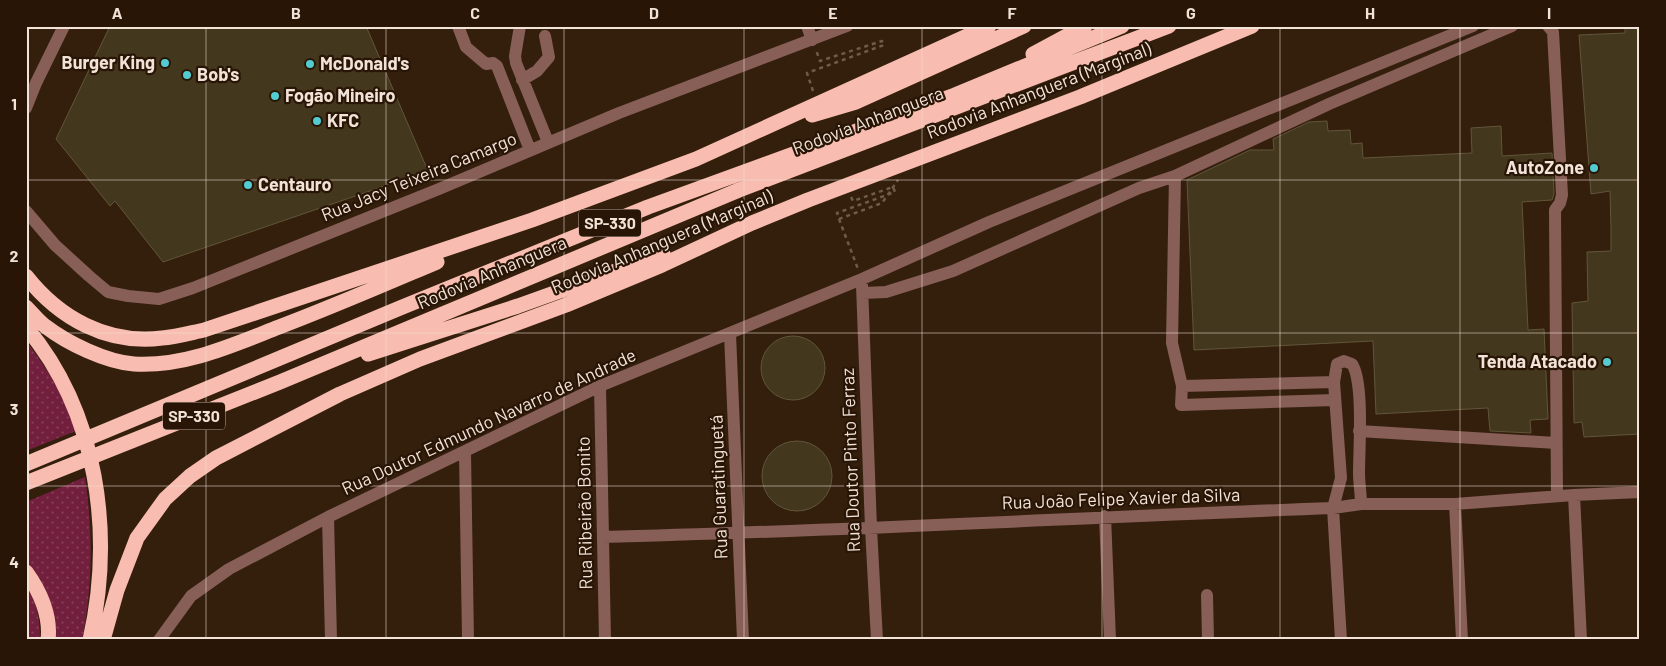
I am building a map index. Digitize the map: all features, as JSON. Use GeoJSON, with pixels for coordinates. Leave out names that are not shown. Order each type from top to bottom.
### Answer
{"type":"FeatureCollection","features":[{"type":"Feature","properties":{"kind":"highway"},"geometry":{"type":"LineString","coordinates":[[26,276],[53,304],[81,324],[107,334],[141,339],[162,338],[204,330],[532,220],[689,162],[989,26]]}},
{"type":"Feature","properties":{"kind":"highway"},"geometry":{"type":"LineString","coordinates":[[748,135],[856,102],[1024,26]]}},
{"type":"Feature","properties":{"kind":"highway"},"geometry":{"type":"LineString","coordinates":[[955,95],[1085,26]]}},
{"type":"Feature","properties":{"kind":"highway","name":"Rodovia Anhanguera"},"geometry":{"type":"LineString","coordinates":[[26,464],[648,207],[955,95],[1122,26]]}},
{"type":"Feature","properties":{"kind":"highway","name":"Rodovia Anhanguera"},"geometry":{"type":"LineString","coordinates":[[26,483],[280,382],[739,190],[1170,26]]}},
{"type":"Feature","properties":{"kind":"highway","name":"Rodovia Anhanguera (Marginal)"},"geometry":{"type":"LineString","coordinates":[[103,640],[117,590],[137,538],[165,499],[190,476],[216,458],[340,394],[420,359],[566,306],[808,200],[1080,97],[1252,26]]}},
{"type":"Feature","properties":{"kind":"highway"},"geometry":{"type":"LineString","coordinates":[[26,307],[44,325],[61,336],[113,361],[133,364],[172,363],[234,345],[322,311],[532,220]]}},
{"type":"Feature","properties":{"kind":"highway"},"geometry":{"type":"LineString","coordinates":[[280,382],[518,306],[752,223]]}},
{"type":"Feature","properties":{"kind":"highway"},"geometry":{"type":"LineString","coordinates":[[26,326],[47,354],[71,397],[80,421],[94,475],[101,521],[101,546],[97,600],[90,640]]}},
{"type":"Feature","properties":{"kind":"highway"},"geometry":{"type":"LineString","coordinates":[[26,572],[40,595],[46,617],[48,640]]}},
{"type":"Feature","properties":{"kind":"street"},"geometry":{"type":"LineString","coordinates":[[26,108],[36,82],[64,26]]}},
{"type":"Feature","properties":{"kind":"street"},"geometry":{"type":"LineString","coordinates":[[458,26],[466,47],[486,64],[493,63],[497,66],[530,150]]}},
{"type":"Feature","properties":{"kind":"street"},"geometry":{"type":"LineString","coordinates":[[520,26],[515,56],[522,80],[548,142]]}},
{"type":"Feature","properties":{"kind":"street"},"geometry":{"type":"LineString","coordinates":[[807,26],[812,40]]}},
{"type":"Feature","properties":{"kind":"street","name":"Rua Jacy Teixeira Camargo"},"geometry":{"type":"LineString","coordinates":[[26,210],[55,245],[108,292],[159,299],[202,284],[626,110],[847,26]]}},
{"type":"Feature","properties":{"kind":"street","name":"Rua Doutor Edmundo Navarro de Andrade"},"geometry":{"type":"LineString","coordinates":[[160,639],[191,596],[229,569],[328,517],[600,386],[862,280],[989,222],[1473,26]]}},
{"type":"Feature","properties":{"kind":"street"},"geometry":{"type":"LineString","coordinates":[[863,293],[886,292],[953,271],[1139,188],[1176,176],[1329,104],[1512,26]]}},
{"type":"Feature","properties":{"kind":"street"},"geometry":{"type":"LineString","coordinates":[[1548,26],[1553,32],[1562,195],[1555,210],[1557,496]]}},
{"type":"Feature","properties":{"kind":"street"},"geometry":{"type":"LineString","coordinates":[[522,80],[537,71],[550,57],[545,36]]}},
{"type":"Feature","properties":{"kind":"street"},"geometry":{"type":"LineString","coordinates":[[1176,176],[1172,343],[1182,386],[1181,404],[1335,400]]}},
{"type":"Feature","properties":{"kind":"street","name":"Rua Doutor Pinto Ferraz"},"geometry":{"type":"LineString","coordinates":[[862,280],[876,640]]}},
{"type":"Feature","properties":{"kind":"street","name":"Rua Guaratinguetá"},"geometry":{"type":"LineString","coordinates":[[730,334],[742,640]]}},
{"type":"Feature","properties":{"kind":"street"},"geometry":{"type":"LineString","coordinates":[[1340,640],[1333,508],[1341,478],[1334,382],[1337,364],[1344,361],[1352,364],[1357,377],[1361,504]]}},
{"type":"Feature","properties":{"kind":"street"},"geometry":{"type":"LineString","coordinates":[[1182,386],[1334,382]]}},
{"type":"Feature","properties":{"kind":"street","name":"Rua Ribeirão Bonito"},"geometry":{"type":"LineString","coordinates":[[600,386],[605,640]]}},
{"type":"Feature","properties":{"kind":"street"},"geometry":{"type":"LineString","coordinates":[[1359,431],[1556,443]]}},
{"type":"Feature","properties":{"kind":"street"},"geometry":{"type":"LineString","coordinates":[[465,452],[468,640]]}},
{"type":"Feature","properties":{"kind":"street","name":"Rua João Felipe Xavier da Silva"},"geometry":{"type":"LineString","coordinates":[[603,537],[738,534],[1105,516],[1333,508],[1361,504],[1455,504],[1574,494],[1640,492]]}},
{"type":"Feature","properties":{"kind":"street"},"geometry":{"type":"LineString","coordinates":[[1574,494],[1581,640]]}},
{"type":"Feature","properties":{"kind":"street"},"geometry":{"type":"LineString","coordinates":[[1455,504],[1462,640]]}},
{"type":"Feature","properties":{"kind":"street"},"geometry":{"type":"LineString","coordinates":[[1105,516],[1110,640]]}},
{"type":"Feature","properties":{"kind":"street"},"geometry":{"type":"LineString","coordinates":[[328,517],[331,640]]}},
{"type":"Feature","properties":{"kind":"street"},"geometry":{"type":"LineString","coordinates":[[1207,595],[1208,640]]}},
{"type":"Feature","properties":{"kind":"path"},"geometry":{"type":"LineString","coordinates":[[839,219],[862,280]]}},
{"type":"Feature","properties":{"kind":"shaded area"},"geometry":{"type":"Polygon","coordinates":[[[26,340],[57,385],[76,431],[26,451],[26,340]]]}},
{"type":"Feature","properties":{"kind":"shaded area"},"geometry":{"type":"Polygon","coordinates":[[[85,477],[91,558],[86,619],[82,640],[54,640],[45,590],[40,579],[26,562],[26,502],[85,477]]]}},
{"type":"Feature","properties":{"kind":"shaded area"},"geometry":{"type":"Polygon","coordinates":[[[26,585],[37,611],[40,640],[26,640],[26,585]]]}},
{"type":"Feature","properties":{"kind":"building"},"geometry":{"type":"Polygon","coordinates":[[[110,26],[366,26],[428,171],[163,262],[115,201],[110,206],[56,139],[110,26]]]}},
{"type":"Feature","properties":{"kind":"building"},"geometry":{"type":"Polygon","coordinates":[[[1625,26],[1640,26],[1640,434],[1584,437],[1582,422],[1574,423],[1572,303],[1588,301],[1587,252],[1611,251],[1611,230],[1610,191],[1591,194],[1579,35],[1625,33],[1625,26]]]}},
{"type":"Feature","properties":{"kind":"building"},"geometry":{"type":"Polygon","coordinates":[[[1327,121],[1328,131],[1350,130],[1351,144],[1362,143],[1363,158],[1472,153],[1471,128],[1501,126],[1502,156],[1552,153],[1554,194],[1552,200],[1522,202],[1528,330],[1544,329],[1548,419],[1530,420],[1531,433],[1490,431],[1488,408],[1376,414],[1373,341],[1194,350],[1187,180],[1250,150],[1274,150],[1273,139],[1309,122],[1327,121]]]}},
{"type":"Feature","properties":{"kind":"building"},"geometry":{"type":"Polygon","coordinates":[[[793,336],[811,342],[819,350],[825,368],[819,386],[811,394],[793,400],[775,394],[767,386],[761,368],[767,350],[775,342],[793,336]]]}},
{"type":"Feature","properties":{"kind":"building"},"geometry":{"type":"Polygon","coordinates":[[[804,441],[817,447],[826,456],[830,462],[832,476],[830,490],[822,501],[811,509],[790,511],[783,509],[772,501],[764,490],[762,469],[764,462],[772,451],[783,443],[804,441]]]}},
{"type":"Feature","properties":{"kind":"place","name":"Burger King"},"geometry":{"type":"Point","coordinates":[165,63]}},
{"type":"Feature","properties":{"kind":"place","name":"McDonald's"},"geometry":{"type":"Point","coordinates":[310,64]}},
{"type":"Feature","properties":{"kind":"place","name":"Bob's"},"geometry":{"type":"Point","coordinates":[187,75]}},
{"type":"Feature","properties":{"kind":"place","name":"Fogão Mineiro"},"geometry":{"type":"Point","coordinates":[275,96]}},
{"type":"Feature","properties":{"kind":"place","name":"KFC"},"geometry":{"type":"Point","coordinates":[317,121]}},
{"type":"Feature","properties":{"kind":"place","name":"AutoZone"},"geometry":{"type":"Point","coordinates":[1594,168]}},
{"type":"Feature","properties":{"kind":"place","name":"Centauro"},"geometry":{"type":"Point","coordinates":[248,185]}},
{"type":"Feature","properties":{"kind":"place","name":"Tenda Atacado"},"geometry":{"type":"Point","coordinates":[1607,362]}}]}
